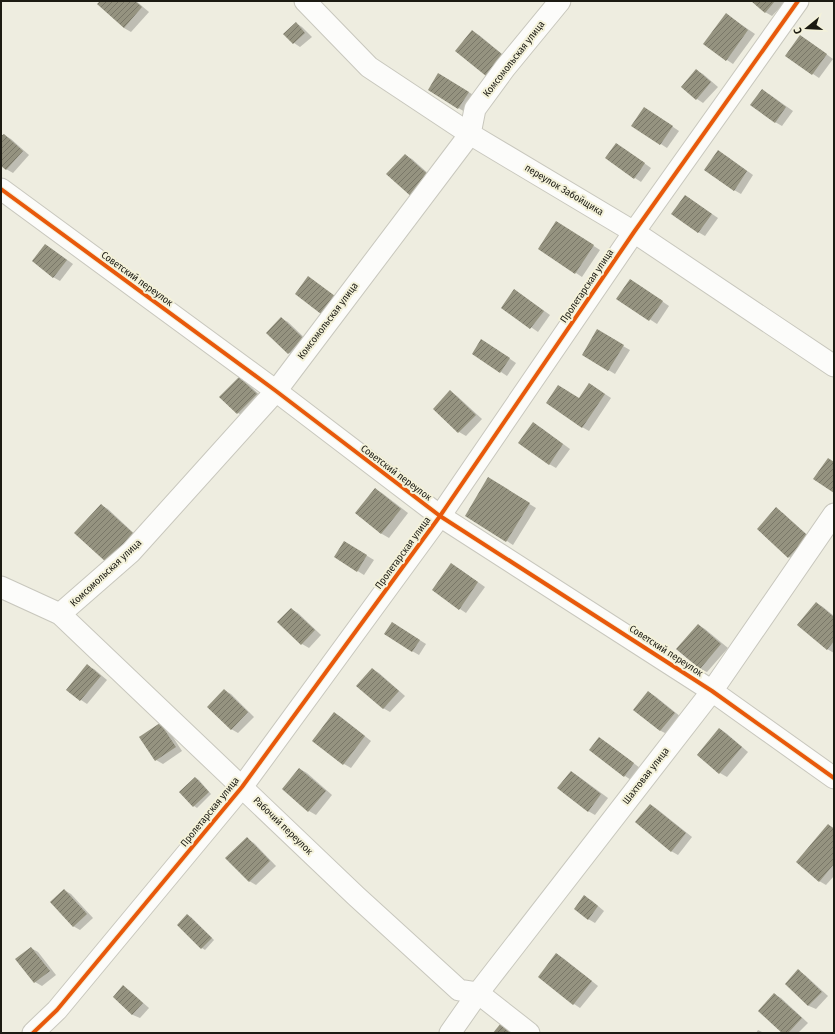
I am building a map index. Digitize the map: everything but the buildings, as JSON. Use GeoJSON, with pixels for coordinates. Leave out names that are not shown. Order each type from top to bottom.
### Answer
{"type":"FeatureCollection","features":[{"type":"Feature","properties":{"kind":"street","name":"переулок Забойщика"},"geometry":{"type":"LineString","coordinates":[[305,1],[369,67],[470,134],[634,232],[834,366]]}},
{"type":"Feature","properties":{"kind":"street","name":"Комсомольская улица"},"geometry":{"type":"LineString","coordinates":[[60,614],[131,552],[276,391],[470,134],[475,109],[505,68],[560,1]]}},
{"type":"Feature","properties":{"kind":"street","name":"Пролетарская улица"},"geometry":{"type":"LineString","coordinates":[[33,1033],[57,1010],[242,787],[440,516],[634,232],[798,1]]}},
{"type":"Feature","properties":{"kind":"street","name":"Советский переулок"},"geometry":{"type":"LineString","coordinates":[[1,189],[276,391],[440,516],[712,691],[834,778]]}},
{"type":"Feature","properties":{"kind":"street","name":"Шахтовая улица"},"geometry":{"type":"LineString","coordinates":[[450,1033],[478,993],[712,691],[834,514]]}},
{"type":"Feature","properties":{"kind":"street","name":"Рабочий переулок"},"geometry":{"type":"LineString","coordinates":[[1,586],[60,614],[356,896],[459,990],[478,993],[528,1033]]}},
{"type":"Feature","properties":{"kind":"cycle path"},"geometry":{"type":"LineString","coordinates":[[33,1033],[57,1010],[242,787],[440,516],[634,232],[798,1]]}},
{"type":"Feature","properties":{"kind":"cycle path"},"geometry":{"type":"LineString","coordinates":[[1,189],[276,391],[440,516],[712,691],[834,778]]}}]}
